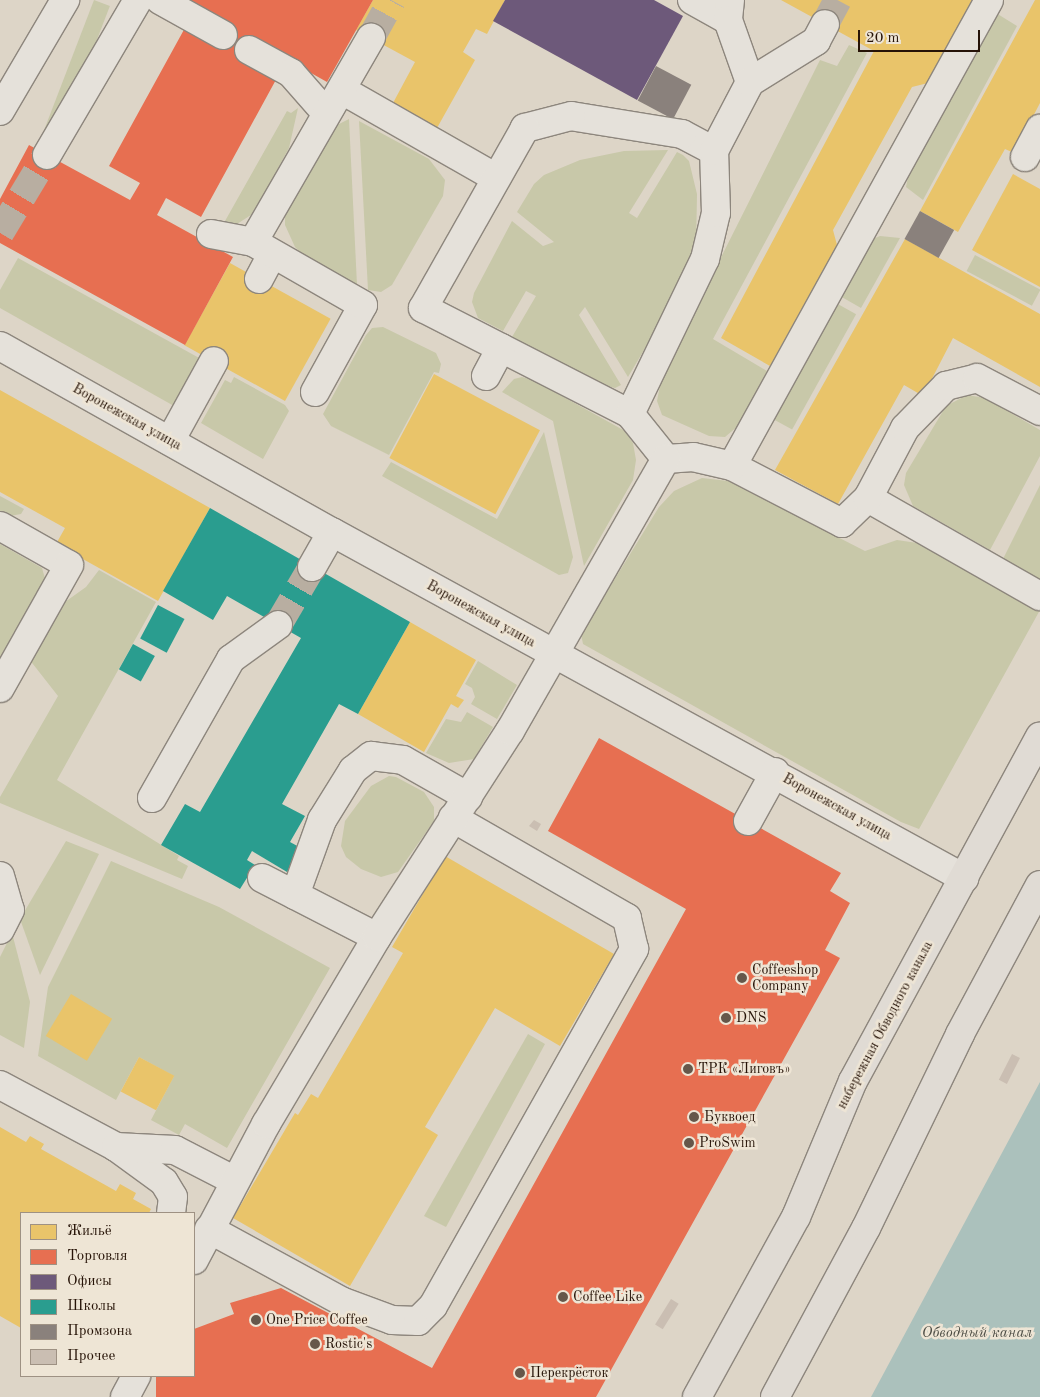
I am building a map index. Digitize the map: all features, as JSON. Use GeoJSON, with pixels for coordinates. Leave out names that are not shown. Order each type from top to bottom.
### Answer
{"type":"FeatureCollection","features":[{"type":"Feature","properties":{"kind":"main road","name":"набережная Обводного канала"},"geometry":{"type":"LineString","coordinates":[[697,1397],[796,1217],[852,1081],[1040,737]]}},
{"type":"Feature","properties":{"kind":"main road"},"geometry":{"type":"LineString","coordinates":[[775,1397],[866,1228],[960,1034],[1040,885]]}},
{"type":"Feature","properties":{"kind":"street"},"geometry":{"type":"LineString","coordinates":[[0,111],[65,0]]}},
{"type":"Feature","properties":{"kind":"street"},"geometry":{"type":"LineString","coordinates":[[48,155],[138,0]]}},
{"type":"Feature","properties":{"kind":"street"},"geometry":{"type":"LineString","coordinates":[[160,0],[223,35]]}},
{"type":"Feature","properties":{"kind":"street"},"geometry":{"type":"LineString","coordinates":[[692,0],[729,10],[750,82]]}},
{"type":"Feature","properties":{"kind":"street"},"geometry":{"type":"LineString","coordinates":[[732,466],[989,0]]}},
{"type":"Feature","properties":{"kind":"street"},"geometry":{"type":"LineString","coordinates":[[630,414],[706,259],[716,213],[714,152],[750,82],[816,41],[825,24]]}},
{"type":"Feature","properties":{"kind":"street"},"geometry":{"type":"LineString","coordinates":[[259,280],[263,248],[326,113],[342,90],[371,38]]}},
{"type":"Feature","properties":{"kind":"street"},"geometry":{"type":"LineString","coordinates":[[249,50],[291,74],[326,113]]}},
{"type":"Feature","properties":{"kind":"street"},"geometry":{"type":"LineString","coordinates":[[342,90],[496,178]]}},
{"type":"Feature","properties":{"kind":"street"},"geometry":{"type":"LineString","coordinates":[[666,459],[630,414],[423,308],[525,128],[572,116],[682,134],[714,152]]}},
{"type":"Feature","properties":{"kind":"street"},"geometry":{"type":"LineString","coordinates":[[1025,157],[1040,129]]}},
{"type":"Feature","properties":{"kind":"street"},"geometry":{"type":"LineString","coordinates":[[211,234],[263,248],[363,305],[315,392]]}},
{"type":"Feature","properties":{"kind":"street","name":"Воронежская улица"},"geometry":{"type":"LineString","coordinates":[[0,346],[332,532],[774,772],[964,878]]}},
{"type":"Feature","properties":{"kind":"street"},"geometry":{"type":"LineString","coordinates":[[486,376],[501,348]]}},
{"type":"Feature","properties":{"kind":"street"},"geometry":{"type":"LineString","coordinates":[[170,441],[214,361]]}},
{"type":"Feature","properties":{"kind":"street"},"geometry":{"type":"LineString","coordinates":[[666,459],[694,457],[732,466],[842,523],[868,498],[905,428],[946,386],[977,378],[1040,411]]}},
{"type":"Feature","properties":{"kind":"street"},"geometry":{"type":"LineString","coordinates":[[195,1258],[234,1180],[377,937],[460,808],[555,653],[666,459]]}},
{"type":"Feature","properties":{"kind":"street"},"geometry":{"type":"LineString","coordinates":[[868,498],[1040,596]]}},
{"type":"Feature","properties":{"kind":"street"},"geometry":{"type":"LineString","coordinates":[[0,526],[69,565],[0,688]]}},
{"type":"Feature","properties":{"kind":"street"},"geometry":{"type":"LineString","coordinates":[[312,567],[332,532]]}},
{"type":"Feature","properties":{"kind":"street"},"geometry":{"type":"LineString","coordinates":[[152,798],[231,659],[278,625]]}},
{"type":"Feature","properties":{"kind":"street"},"geometry":{"type":"LineString","coordinates":[[210,1229],[340,1301],[392,1320],[418,1321],[433,1306],[634,949],[627,918],[460,808],[403,760],[371,756],[353,770],[322,820],[295,895]]}},
{"type":"Feature","properties":{"kind":"street"},"geometry":{"type":"LineString","coordinates":[[748,821],[774,772]]}},
{"type":"Feature","properties":{"kind":"street"},"geometry":{"type":"LineString","coordinates":[[0,876],[10,910],[0,930]]}},
{"type":"Feature","properties":{"kind":"street"},"geometry":{"type":"LineString","coordinates":[[262,878],[377,937]]}},
{"type":"Feature","properties":{"kind":"street"},"geometry":{"type":"LineString","coordinates":[[0,1085],[116,1147],[164,1182],[173,1197],[171,1212]]}},
{"type":"Feature","properties":{"kind":"street"},"geometry":{"type":"LineString","coordinates":[[116,1147],[175,1150],[234,1180]]}},
{"type":"Feature","properties":{"kind":"street"},"geometry":{"type":"LineString","coordinates":[[125,1397],[135,1377]]}},
{"type":"Feature","properties":{"kind":"green space"},"geometry":{"type":"Polygon","coordinates":[[[94,0],[110,6],[57,143],[41,137],[94,0]]]}},
{"type":"Feature","properties":{"kind":"green space"},"geometry":{"type":"Polygon","coordinates":[[[996,13],[1017,26],[923,200],[906,187],[909,172],[996,13]]]}},
{"type":"Feature","properties":{"kind":"green space"},"geometry":{"type":"Polygon","coordinates":[[[849,45],[867,53],[713,339],[767,371],[738,426],[725,437],[709,436],[662,415],[657,401],[662,375],[820,60],[837,66],[849,45]]]}},
{"type":"Feature","properties":{"kind":"green space"},"geometry":{"type":"Polygon","coordinates":[[[298,108],[289,148],[254,213],[237,224],[225,221],[287,111],[291,113],[298,108]]]}},
{"type":"Feature","properties":{"kind":"green space"},"geometry":{"type":"Polygon","coordinates":[[[349,119],[357,285],[306,258],[295,247],[285,225],[285,210],[337,125],[349,119]]]}},
{"type":"Feature","properties":{"kind":"green space"},"geometry":{"type":"Polygon","coordinates":[[[359,121],[429,159],[445,180],[443,196],[392,285],[381,292],[368,290],[359,121]]]}},
{"type":"Feature","properties":{"kind":"green space"},"geometry":{"type":"Polygon","coordinates":[[[668,150],[629,213],[637,218],[677,152],[683,155],[689,161],[697,194],[696,249],[663,318],[628,377],[585,307],[579,315],[621,385],[615,388],[604,385],[512,337],[536,296],[526,291],[503,331],[478,318],[472,302],[474,293],[512,221],[543,246],[554,242],[517,212],[534,184],[544,175],[580,160],[624,151],[668,150]]]}},
{"type":"Feature","properties":{"kind":"green space"},"geometry":{"type":"Polygon","coordinates":[[[880,236],[900,238],[861,308],[840,296],[873,239],[880,236]]]}},
{"type":"Feature","properties":{"kind":"green space"},"geometry":{"type":"Polygon","coordinates":[[[975,255],[1040,290],[1032,306],[967,271],[975,255]]]}},
{"type":"Feature","properties":{"kind":"green space"},"geometry":{"type":"Polygon","coordinates":[[[18,258],[201,359],[174,406],[0,308],[0,290],[18,258]]]}},
{"type":"Feature","properties":{"kind":"green space"},"geometry":{"type":"Polygon","coordinates":[[[836,303],[856,314],[792,430],[772,418],[836,303]]]}},
{"type":"Feature","properties":{"kind":"green space"},"geometry":{"type":"Polygon","coordinates":[[[383,327],[436,353],[441,364],[439,373],[434,372],[389,455],[331,426],[323,414],[366,335],[372,328],[383,327]]]}},
{"type":"Feature","properties":{"kind":"green space"},"geometry":{"type":"Polygon","coordinates":[[[234,377],[285,405],[289,411],[263,459],[201,423],[225,380],[231,383],[234,377]]]}},
{"type":"Feature","properties":{"kind":"green space"},"geometry":{"type":"Polygon","coordinates":[[[522,377],[533,380],[625,431],[633,443],[636,460],[633,480],[584,566],[553,421],[502,392],[514,379],[522,377]]]}},
{"type":"Feature","properties":{"kind":"green space"},"geometry":{"type":"Polygon","coordinates":[[[967,395],[985,398],[1040,430],[1040,456],[990,550],[913,506],[904,485],[906,473],[946,406],[967,395]]]}},
{"type":"Feature","properties":{"kind":"green space"},"geometry":{"type":"Polygon","coordinates":[[[544,432],[573,557],[568,573],[559,575],[382,476],[391,462],[497,519],[544,432]]]}},
{"type":"Feature","properties":{"kind":"green space"},"geometry":{"type":"Polygon","coordinates":[[[702,478],[728,481],[865,551],[897,540],[924,544],[1040,610],[919,829],[901,822],[583,644],[581,634],[659,507],[674,491],[702,478]]]}},
{"type":"Feature","properties":{"kind":"green space"},"geometry":{"type":"Polygon","coordinates":[[[1040,485],[1040,580],[1003,559],[1040,485]]]}},
{"type":"Feature","properties":{"kind":"green space"},"geometry":{"type":"Polygon","coordinates":[[[0,496],[24,509],[21,514],[10,516],[0,512],[0,496]]]}},
{"type":"Feature","properties":{"kind":"green space"},"geometry":{"type":"Polygon","coordinates":[[[0,544],[42,568],[46,582],[0,663],[0,544]]]}},
{"type":"Feature","properties":{"kind":"green space"},"geometry":{"type":"Polygon","coordinates":[[[99,570],[156,602],[57,780],[179,856],[177,860],[188,866],[182,879],[0,803],[0,797],[58,696],[29,659],[58,607],[86,587],[99,570]]]}},
{"type":"Feature","properties":{"kind":"green space"},"geometry":{"type":"Polygon","coordinates":[[[478,661],[517,685],[497,719],[471,704],[475,697],[472,688],[465,684],[478,661]]]}},
{"type":"Feature","properties":{"kind":"green space"},"geometry":{"type":"Polygon","coordinates":[[[467,712],[493,727],[474,759],[449,763],[426,753],[446,719],[461,722],[467,712]]]}},
{"type":"Feature","properties":{"kind":"green space"},"geometry":{"type":"Polygon","coordinates":[[[389,776],[396,777],[424,792],[434,807],[434,821],[398,872],[381,877],[361,869],[346,857],[341,846],[345,821],[371,786],[389,776]]]}},
{"type":"Feature","properties":{"kind":"green space"},"geometry":{"type":"Polygon","coordinates":[[[66,841],[99,854],[40,975],[20,919],[66,841]]]}},
{"type":"Feature","properties":{"kind":"green space"},"geometry":{"type":"Polygon","coordinates":[[[111,861],[219,907],[330,968],[227,1148],[185,1124],[179,1135],[151,1120],[174,1076],[139,1057],[116,1100],[38,1056],[48,987],[111,861]]]}},
{"type":"Feature","properties":{"kind":"green space"},"geometry":{"type":"Polygon","coordinates":[[[12,933],[30,1002],[24,1048],[0,1035],[0,957],[12,933]]]}},
{"type":"Feature","properties":{"kind":"green space"},"geometry":{"type":"Polygon","coordinates":[[[528,1034],[545,1044],[446,1227],[424,1216],[528,1034]]]}},
{"type":"Feature","properties":{"kind":"water","name":"Обводный канал"},"geometry":{"type":"Polygon","coordinates":[[[1040,1082],[1040,1397],[871,1397],[1040,1082]]]}},
{"type":"Feature","properties":{"kind":"building: Жильё"},"geometry":{"type":"Polygon","coordinates":[[[373,0],[505,0],[487,34],[476,29],[463,52],[475,60],[437,128],[393,103],[415,62],[356,30],[373,0]]]}},
{"type":"Feature","properties":{"kind":"building: Жильё"},"geometry":{"type":"Polygon","coordinates":[[[781,0],[972,0],[928,83],[912,87],[833,230],[837,245],[770,366],[721,338],[874,51],[781,0]]]}},
{"type":"Feature","properties":{"kind":"building: Жильё"},"geometry":{"type":"Polygon","coordinates":[[[1035,0],[1040,0],[1040,103],[1014,153],[1005,149],[958,232],[920,211],[1035,0]]]}},
{"type":"Feature","properties":{"kind":"building: Жильё"},"geometry":{"type":"Polygon","coordinates":[[[1013,174],[1040,189],[1040,287],[972,250],[1013,174]]]}},
{"type":"Feature","properties":{"kind":"building: Жильё"},"geometry":{"type":"Polygon","coordinates":[[[905,239],[1040,314],[1040,387],[953,338],[923,396],[904,385],[838,504],[775,470],[905,239]]]}},
{"type":"Feature","properties":{"kind":"building: Жильё"},"geometry":{"type":"Polygon","coordinates":[[[230,263],[331,319],[285,401],[184,345],[230,263]]]}},
{"type":"Feature","properties":{"kind":"building: Жильё"},"geometry":{"type":"Polygon","coordinates":[[[434,374],[540,430],[495,514],[389,458],[434,374]]]}},
{"type":"Feature","properties":{"kind":"building: Жильё"},"geometry":{"type":"Polygon","coordinates":[[[0,390],[210,508],[158,601],[56,544],[65,528],[0,492],[0,390]]]}},
{"type":"Feature","properties":{"kind":"building: Жильё"},"geometry":{"type":"Polygon","coordinates":[[[410,622],[476,660],[456,696],[464,700],[458,708],[451,704],[424,752],[358,714],[410,622]]]}},
{"type":"Feature","properties":{"kind":"building: Жильё"},"geometry":{"type":"Polygon","coordinates":[[[445,856],[614,954],[560,1046],[495,1008],[425,1127],[438,1135],[350,1286],[233,1218],[295,1113],[298,1115],[311,1094],[318,1098],[403,953],[392,947],[445,856]]]}},
{"type":"Feature","properties":{"kind":"building: Жильё"},"geometry":{"type":"Polygon","coordinates":[[[71,994],[112,1019],[87,1061],[46,1036],[71,994]]]}},
{"type":"Feature","properties":{"kind":"building: Жильё"},"geometry":{"type":"Polygon","coordinates":[[[139,1057],[174,1076],[156,1110],[121,1091],[139,1057]]]}},
{"type":"Feature","properties":{"kind":"building: Жильё"},"geometry":{"type":"Polygon","coordinates":[[[0,1127],[26,1142],[30,1136],[44,1144],[41,1149],[116,1191],[120,1184],[136,1193],[133,1199],[151,1209],[150,1212],[20,1212],[20,1327],[0,1316],[0,1127]]]}},
{"type":"Feature","properties":{"kind":"building: Торговля"},"geometry":{"type":"Polygon","coordinates":[[[178,0],[373,0],[327,82],[254,41],[278,76],[201,217],[166,198],[157,215],[233,257],[185,345],[0,243],[0,199],[29,145],[130,200],[140,183],[109,166],[186,26],[178,0]]]}},
{"type":"Feature","properties":{"kind":"building: Торговля","name":"ТРК «Лиговъ»"},"geometry":{"type":"Polygon","coordinates":[[[599,738],[841,873],[830,891],[850,903],[825,950],[840,958],[596,1397],[156,1397],[156,1377],[195,1377],[195,1329],[234,1314],[230,1303],[281,1288],[432,1368],[686,909],[548,831],[599,738]]]}},
{"type":"Feature","properties":{"kind":"building: Офисы"},"geometry":{"type":"Polygon","coordinates":[[[505,0],[654,0],[683,16],[637,100],[493,21],[505,0]]]}},
{"type":"Feature","properties":{"kind":"building: Школы"},"geometry":{"type":"Polygon","coordinates":[[[210,508],[410,622],[358,714],[339,704],[282,804],[305,816],[290,842],[301,848],[287,872],[252,851],[247,860],[255,865],[240,889],[161,845],[185,804],[200,812],[301,638],[227,596],[213,620],[163,591],[210,508]]]}},
{"type":"Feature","properties":{"kind":"building: Школы"},"geometry":{"type":"Polygon","coordinates":[[[158,605],[184,619],[167,653],[140,639],[158,605]]]}},
{"type":"Feature","properties":{"kind":"building: Школы"},"geometry":{"type":"Polygon","coordinates":[[[133,644],[155,656],[141,681],[119,669],[133,644]]]}},
{"type":"Feature","properties":{"kind":"building: Промзона"},"geometry":{"type":"Polygon","coordinates":[[[656,66],[691,85],[673,119],[638,100],[656,66]]]}},
{"type":"Feature","properties":{"kind":"building: Промзона"},"geometry":{"type":"Polygon","coordinates":[[[920,211],[954,230],[939,258],[904,239],[920,211]]]}},
{"type":"Feature","properties":{"kind":"building: Прочее"},"geometry":{"type":"Polygon","coordinates":[[[534,820],[541,824],[537,831],[529,826],[534,820]]]}},
{"type":"Feature","properties":{"kind":"building: Прочее"},"geometry":{"type":"Polygon","coordinates":[[[1012,1054],[1020,1058],[1007,1084],[999,1080],[1012,1054]]]}},
{"type":"Feature","properties":{"kind":"building: Прочее"},"geometry":{"type":"Polygon","coordinates":[[[671,1299],[679,1304],[663,1329],[655,1324],[671,1299]]]}},
{"type":"Feature","properties":{"kind":"tunnel"},"geometry":{"type":"LineString","coordinates":[[371,38],[392,0]]}},
{"type":"Feature","properties":{"kind":"tunnel"},"geometry":{"type":"LineString","coordinates":[[825,24],[838,0]]}},
{"type":"Feature","properties":{"kind":"tunnel"},"geometry":{"type":"LineString","coordinates":[[0,233],[47,155]]}},
{"type":"Feature","properties":{"kind":"tunnel"},"geometry":{"type":"LineString","coordinates":[[278,625],[312,567]]}},
{"type":"Feature","properties":{"kind":"place","name":"Coffeeshop Company"},"geometry":{"type":"Point","coordinates":[742,978]}},
{"type":"Feature","properties":{"kind":"place","name":"DNS"},"geometry":{"type":"Point","coordinates":[726,1018]}},
{"type":"Feature","properties":{"kind":"place","name":"ТРК «Лиговъ»"},"geometry":{"type":"Point","coordinates":[688,1069]}},
{"type":"Feature","properties":{"kind":"place","name":"Буквоед"},"geometry":{"type":"Point","coordinates":[694,1117]}},
{"type":"Feature","properties":{"kind":"place","name":"ProSwim"},"geometry":{"type":"Point","coordinates":[689,1143]}},
{"type":"Feature","properties":{"kind":"place","name":"Coffee Like"},"geometry":{"type":"Point","coordinates":[563,1297]}},
{"type":"Feature","properties":{"kind":"place","name":"One Price Coffee"},"geometry":{"type":"Point","coordinates":[256,1320]}},
{"type":"Feature","properties":{"kind":"place","name":"Rostic's"},"geometry":{"type":"Point","coordinates":[315,1344]}},
{"type":"Feature","properties":{"kind":"place","name":"Перекрёсток"},"geometry":{"type":"Point","coordinates":[520,1373]}}]}
